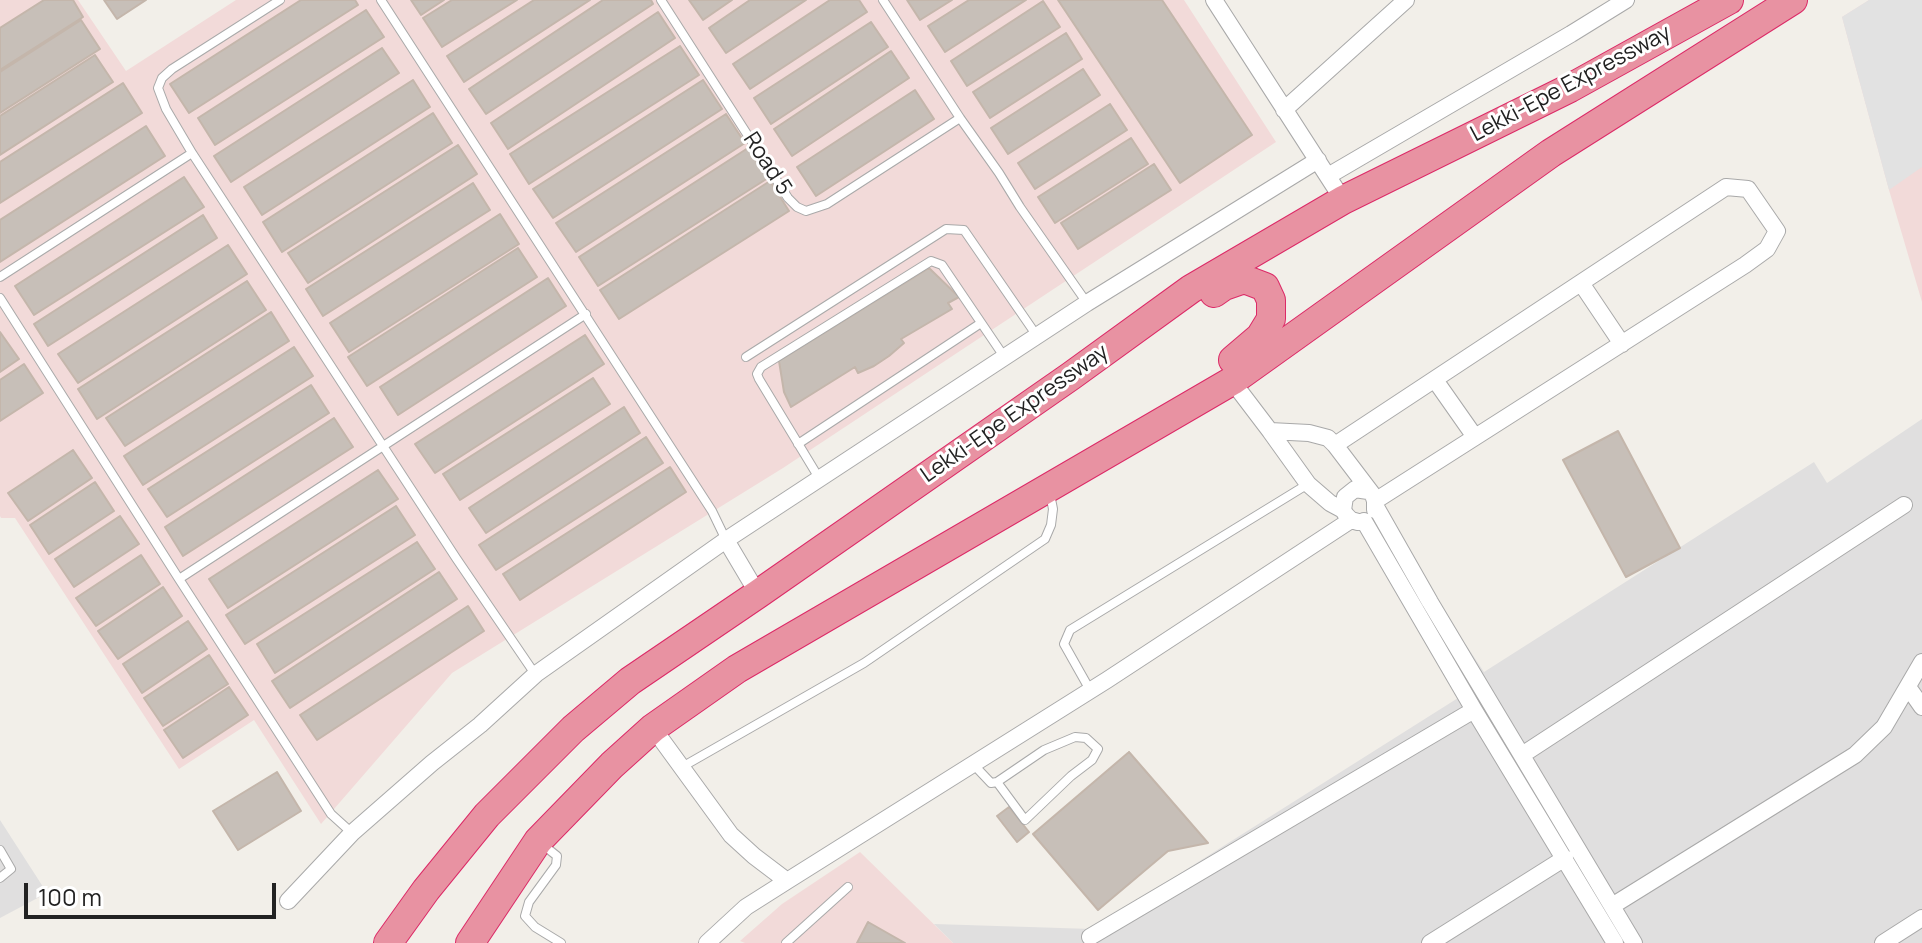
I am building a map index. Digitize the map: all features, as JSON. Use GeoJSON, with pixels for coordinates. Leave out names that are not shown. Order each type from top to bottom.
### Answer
{"type":"FeatureCollection","features":[{"type":"Feature","properties":{"kind":"highway","name":"Lekki-Epe Expressway"},"geometry":{"type":"LineString","coordinates":[[470,943],[538,841],[653,728],[737,669],[1232,381],[1551,153],[1793,0]]}},
{"type":"Feature","properties":{"kind":"highway","name":"Lekki-Epe Expressway"},"geometry":{"type":"LineString","coordinates":[[388,943],[487,815],[551,749],[630,681],[1071,376],[1191,289],[1343,200],[1570,88],[1718,3]]}},
{"type":"Feature","properties":{"kind":"highway"},"geometry":{"type":"LineString","coordinates":[[895,577],[930,536],[1213,376],[1260,337],[1271,319],[1271,300],[1265,287],[1244,279],[1224,286],[1115,357],[1071,376]]}},
{"type":"Feature","properties":{"kind":"street"},"geometry":{"type":"LineString","coordinates":[[1214,0],[1343,200]]}},
{"type":"Feature","properties":{"kind":"street"},"geometry":{"type":"LineString","coordinates":[[1284,110],[1406,0]]}},
{"type":"Feature","properties":{"kind":"street"},"geometry":{"type":"LineString","coordinates":[[1328,176],[1623,1]]}},
{"type":"Feature","properties":{"kind":"street"},"geometry":{"type":"LineString","coordinates":[[288,901],[352,833],[536,674],[726,540],[1087,303],[1318,160]]}},
{"type":"Feature","properties":{"kind":"street"},"geometry":{"type":"LineString","coordinates":[[1232,381],[1308,484],[1352,517],[1369,519],[1373,500],[1745,265],[1767,249],[1777,231],[1748,189],[1726,187],[1335,445]]}},
{"type":"Feature","properties":{"kind":"street"},"geometry":{"type":"LineString","coordinates":[[1581,283],[1622,344]]}},
{"type":"Feature","properties":{"kind":"street"},"geometry":{"type":"LineString","coordinates":[[1435,380],[1475,437]]}},
{"type":"Feature","properties":{"kind":"street"},"geometry":{"type":"LineString","coordinates":[[1270,431],[1309,433],[1328,438],[1335,445],[1373,500],[1430,602],[1634,943]]}},
{"type":"Feature","properties":{"kind":"street"},"geometry":{"type":"LineString","coordinates":[[1373,500],[1355,489],[1345,497],[1352,517],[1474,710],[1615,943]]}},
{"type":"Feature","properties":{"kind":"street"},"geometry":{"type":"LineString","coordinates":[[1522,755],[1904,505]]}},
{"type":"Feature","properties":{"kind":"street"},"geometry":{"type":"LineString","coordinates":[[707,943],[746,907],[1090,691],[1352,517]]}},
{"type":"Feature","properties":{"kind":"street"},"geometry":{"type":"LineString","coordinates":[[726,540],[758,594]]}},
{"type":"Feature","properties":{"kind":"street"},"geometry":{"type":"LineString","coordinates":[[1612,906],[1855,755],[1884,727],[1922,662]]}},
{"type":"Feature","properties":{"kind":"street"},"geometry":{"type":"LineString","coordinates":[[1908,687],[1922,707]]}},
{"type":"Feature","properties":{"kind":"street"},"geometry":{"type":"LineString","coordinates":[[1090,937],[1474,710]]}},
{"type":"Feature","properties":{"kind":"street"},"geometry":{"type":"LineString","coordinates":[[653,728],[731,835],[787,881]]}},
{"type":"Feature","properties":{"kind":"street"},"geometry":{"type":"LineString","coordinates":[[1430,943],[1565,858]]}},
{"type":"Feature","properties":{"kind":"street"},"geometry":{"type":"LineString","coordinates":[[1883,943],[1922,918]]}},
{"type":"Feature","properties":{"kind":"lane"},"geometry":{"type":"LineString","coordinates":[[280,0],[172,69],[162,78],[158,88],[166,109],[192,153],[382,446],[536,674]]}},
{"type":"Feature","properties":{"kind":"lane"},"geometry":{"type":"LineString","coordinates":[[381,0],[712,511],[726,540]]}},
{"type":"Feature","properties":{"kind":"lane","name":"Road 5"},"geometry":{"type":"LineString","coordinates":[[661,0],[788,198],[806,211],[827,204],[960,118]]}},
{"type":"Feature","properties":{"kind":"lane"},"geometry":{"type":"LineString","coordinates":[[883,0],[1087,303]]}},
{"type":"Feature","properties":{"kind":"lane"},"geometry":{"type":"LineString","coordinates":[[0,277],[192,153]]}},
{"type":"Feature","properties":{"kind":"lane"},"geometry":{"type":"LineString","coordinates":[[746,357],[946,229],[964,230],[1038,336]]}},
{"type":"Feature","properties":{"kind":"lane"},"geometry":{"type":"LineString","coordinates":[[820,479],[759,379],[757,374],[761,367],[931,261],[942,265],[1005,358]]}},
{"type":"Feature","properties":{"kind":"lane"},"geometry":{"type":"LineString","coordinates":[[0,298],[331,814],[352,833]]}},
{"type":"Feature","properties":{"kind":"lane"},"geometry":{"type":"LineString","coordinates":[[179,579],[586,314]]}},
{"type":"Feature","properties":{"kind":"lane"},"geometry":{"type":"LineString","coordinates":[[798,444],[981,323]]}},
{"type":"Feature","properties":{"kind":"lane"},"geometry":{"type":"LineString","coordinates":[[1090,691],[1064,644],[1070,630],[1308,484]]}},
{"type":"Feature","properties":{"kind":"lane"},"geometry":{"type":"LineString","coordinates":[[682,767],[864,663],[1045,539],[1053,509],[1049,488]]}},
{"type":"Feature","properties":{"kind":"lane"},"geometry":{"type":"LineString","coordinates":[[972,764],[991,783],[1044,750],[1075,737],[1086,738],[1098,749],[1092,760],[1025,820],[997,782]]}},
{"type":"Feature","properties":{"kind":"lane"},"geometry":{"type":"LineString","coordinates":[[538,841],[557,856],[556,865],[529,902],[525,916],[535,927],[561,943]]}},
{"type":"Feature","properties":{"kind":"lane"},"geometry":{"type":"LineString","coordinates":[[0,850],[11,869],[0,878]]}},
{"type":"Feature","properties":{"kind":"lane"},"geometry":{"type":"LineString","coordinates":[[786,943],[848,887]]}},
{"type":"Feature","properties":{"kind":"shaded area"},"geometry":{"type":"Polygon","coordinates":[[[0,0],[78,0],[126,71],[236,0],[1184,0],[1276,142],[783,468],[452,673],[321,824],[254,720],[179,769],[15,518],[0,516],[0,0]]]}},
{"type":"Feature","properties":{"kind":"shaded area"},"geometry":{"type":"Polygon","coordinates":[[[1869,0],[1922,0],[1922,302],[1842,17],[1869,0]]]}},
{"type":"Feature","properties":{"kind":"shaded area"},"geometry":{"type":"Polygon","coordinates":[[[1869,0],[1922,0],[1922,167],[1889,190],[1842,17],[1869,0]]]}},
{"type":"Feature","properties":{"kind":"shaded area"},"geometry":{"type":"Polygon","coordinates":[[[1922,419],[1922,943],[953,943],[934,924],[1092,929],[1458,698],[1437,663],[1443,658],[1466,645],[1484,672],[1814,462],[1827,483],[1922,419]]]}},
{"type":"Feature","properties":{"kind":"shaded area"},"geometry":{"type":"Polygon","coordinates":[[[0,820],[47,893],[0,918],[0,820]]]}},
{"type":"Feature","properties":{"kind":"shaded area"},"geometry":{"type":"Polygon","coordinates":[[[860,852],[953,943],[740,941],[782,904],[860,852]]]}},
{"type":"Feature","properties":{"kind":"building"},"geometry":{"type":"Polygon","coordinates":[[[44,0],[73,0],[83,17],[0,70],[0,28],[44,0]]]}},
{"type":"Feature","properties":{"kind":"building"},"geometry":{"type":"Polygon","coordinates":[[[104,0],[146,0],[117,19],[104,0]]]}},
{"type":"Feature","properties":{"kind":"building"},"geometry":{"type":"Polygon","coordinates":[[[301,0],[355,0],[358,5],[189,113],[170,84],[301,0]]]}},
{"type":"Feature","properties":{"kind":"building"},"geometry":{"type":"Polygon","coordinates":[[[411,0],[444,0],[421,15],[411,0]]]}},
{"type":"Feature","properties":{"kind":"building"},"geometry":{"type":"Polygon","coordinates":[[[452,0],[517,0],[442,47],[423,18],[452,0]]]}},
{"type":"Feature","properties":{"kind":"building"},"geometry":{"type":"Polygon","coordinates":[[[534,0],[590,0],[464,82],[447,56],[534,0]]]}},
{"type":"Feature","properties":{"kind":"building"},"geometry":{"type":"Polygon","coordinates":[[[603,0],[651,0],[653,4],[486,114],[469,89],[603,0]]]}},
{"type":"Feature","properties":{"kind":"building"},"geometry":{"type":"Polygon","coordinates":[[[689,0],[732,0],[703,20],[689,0]]]}},
{"type":"Feature","properties":{"kind":"building"},"geometry":{"type":"Polygon","coordinates":[[[750,0],[806,0],[726,53],[709,28],[750,0]]]}},
{"type":"Feature","properties":{"kind":"building"},"geometry":{"type":"Polygon","coordinates":[[[830,0],[859,0],[867,12],[750,89],[733,64],[830,0]]]}},
{"type":"Feature","properties":{"kind":"building"},"geometry":{"type":"Polygon","coordinates":[[[907,0],[952,0],[920,20],[907,0]]]}},
{"type":"Feature","properties":{"kind":"building"},"geometry":{"type":"Polygon","coordinates":[[[969,0],[1026,0],[945,52],[928,26],[969,0]]]}},
{"type":"Feature","properties":{"kind":"building"},"geometry":{"type":"Polygon","coordinates":[[[1058,0],[1162,0],[1252,135],[1180,183],[1058,0]]]}},
{"type":"Feature","properties":{"kind":"building"},"geometry":{"type":"Polygon","coordinates":[[[1043,1],[1060,27],[967,86],[951,61],[1043,1]]]}},
{"type":"Feature","properties":{"kind":"building"},"geometry":{"type":"Polygon","coordinates":[[[366,10],[384,37],[215,145],[198,118],[366,10]]]}},
{"type":"Feature","properties":{"kind":"building"},"geometry":{"type":"Polygon","coordinates":[[[658,12],[675,38],[508,149],[491,123],[658,12]]]}},
{"type":"Feature","properties":{"kind":"building"},"geometry":{"type":"Polygon","coordinates":[[[81,20],[100,49],[0,113],[0,72],[81,20]]]}},
{"type":"Feature","properties":{"kind":"building"},"geometry":{"type":"Polygon","coordinates":[[[871,22],[888,47],[771,124],[754,98],[871,22]]]}},
{"type":"Feature","properties":{"kind":"building"},"geometry":{"type":"Polygon","coordinates":[[[1066,33],[1082,59],[990,118],[973,92],[1066,33]]]}},
{"type":"Feature","properties":{"kind":"building"},"geometry":{"type":"Polygon","coordinates":[[[680,46],[699,75],[529,184],[510,154],[680,46]]]}},
{"type":"Feature","properties":{"kind":"building"},"geometry":{"type":"Polygon","coordinates":[[[382,48],[399,73],[231,182],[214,156],[382,48]]]}},
{"type":"Feature","properties":{"kind":"building"},"geometry":{"type":"Polygon","coordinates":[[[891,51],[909,78],[792,156],[774,129],[891,51]]]}},
{"type":"Feature","properties":{"kind":"building"},"geometry":{"type":"Polygon","coordinates":[[[95,55],[113,82],[0,155],[0,116],[95,55]]]}},
{"type":"Feature","properties":{"kind":"building"},"geometry":{"type":"Polygon","coordinates":[[[1083,69],[1100,95],[1008,154],[991,128],[1083,69]]]}},
{"type":"Feature","properties":{"kind":"building"},"geometry":{"type":"Polygon","coordinates":[[[413,80],[430,107],[262,215],[244,187],[413,80]]]}},
{"type":"Feature","properties":{"kind":"building"},"geometry":{"type":"Polygon","coordinates":[[[703,80],[722,109],[553,218],[533,189],[703,80]]]}},
{"type":"Feature","properties":{"kind":"building"},"geometry":{"type":"Polygon","coordinates":[[[123,83],[142,113],[0,203],[0,162],[123,83]]]}},
{"type":"Feature","properties":{"kind":"building"},"geometry":{"type":"Polygon","coordinates":[[[915,90],[934,119],[816,196],[797,167],[915,90]]]}},
{"type":"Feature","properties":{"kind":"building"},"geometry":{"type":"Polygon","coordinates":[[[1110,104],[1127,130],[1035,189],[1018,163],[1110,104]]]}},
{"type":"Feature","properties":{"kind":"building"},"geometry":{"type":"Polygon","coordinates":[[[433,113],[452,143],[282,252],[263,222],[433,113]]]}},
{"type":"Feature","properties":{"kind":"building"},"geometry":{"type":"Polygon","coordinates":[[[726,114],[745,143],[576,252],[556,223],[726,114]]]}},
{"type":"Feature","properties":{"kind":"building"},"geometry":{"type":"Polygon","coordinates":[[[146,126],[165,156],[0,262],[0,220],[146,126]]]}},
{"type":"Feature","properties":{"kind":"building"},"geometry":{"type":"Polygon","coordinates":[[[1131,138],[1148,164],[1055,223],[1038,197],[1131,138]]]}},
{"type":"Feature","properties":{"kind":"building"},"geometry":{"type":"Polygon","coordinates":[[[458,145],[477,174],[308,283],[288,253],[458,145]]]}},
{"type":"Feature","properties":{"kind":"building"},"geometry":{"type":"Polygon","coordinates":[[[748,148],[768,178],[598,286],[579,257],[748,148]]]}},
{"type":"Feature","properties":{"kind":"building"},"geometry":{"type":"Polygon","coordinates":[[[1154,164],[1171,190],[1078,249],[1061,223],[1154,164]]]}},
{"type":"Feature","properties":{"kind":"building"},"geometry":{"type":"Polygon","coordinates":[[[184,177],[204,207],[34,315],[15,286],[184,177]]]}},
{"type":"Feature","properties":{"kind":"building"},"geometry":{"type":"Polygon","coordinates":[[[770,181],[789,211],[619,319],[600,290],[770,181]]]}},
{"type":"Feature","properties":{"kind":"building"},"geometry":{"type":"Polygon","coordinates":[[[473,183],[490,210],[323,316],[306,289],[473,183]]]}},
{"type":"Feature","properties":{"kind":"building"},"geometry":{"type":"Polygon","coordinates":[[[500,214],[519,244],[349,352],[330,323],[500,214]]]}},
{"type":"Feature","properties":{"kind":"building"},"geometry":{"type":"Polygon","coordinates":[[[203,215],[217,238],[48,346],[34,324],[203,215]]]}},
{"type":"Feature","properties":{"kind":"building"},"geometry":{"type":"Polygon","coordinates":[[[228,245],[247,274],[78,383],[58,354],[228,245]]]}},
{"type":"Feature","properties":{"kind":"building"},"geometry":{"type":"Polygon","coordinates":[[[518,248],[537,277],[367,386],[348,357],[518,248]]]}},
{"type":"Feature","properties":{"kind":"building"},"geometry":{"type":"Polygon","coordinates":[[[929,268],[959,297],[948,303],[952,309],[901,339],[904,343],[874,366],[858,373],[855,367],[791,407],[784,392],[779,361],[929,268]]]}},
{"type":"Feature","properties":{"kind":"building"},"geometry":{"type":"Polygon","coordinates":[[[548,278],[566,306],[398,415],[380,387],[548,278]]]}},
{"type":"Feature","properties":{"kind":"building"},"geometry":{"type":"Polygon","coordinates":[[[247,281],[266,310],[97,419],[78,389],[247,281]]]}},
{"type":"Feature","properties":{"kind":"building"},"geometry":{"type":"Polygon","coordinates":[[[271,312],[289,341],[125,446],[106,418],[271,312]]]}},
{"type":"Feature","properties":{"kind":"building"},"geometry":{"type":"Polygon","coordinates":[[[0,332],[19,359],[0,372],[0,332]]]}},
{"type":"Feature","properties":{"kind":"building"},"geometry":{"type":"Polygon","coordinates":[[[585,335],[604,364],[435,473],[415,444],[585,335]]]}},
{"type":"Feature","properties":{"kind":"building"},"geometry":{"type":"Polygon","coordinates":[[[294,347],[313,376],[143,485],[124,456],[294,347]]]}},
{"type":"Feature","properties":{"kind":"building"},"geometry":{"type":"Polygon","coordinates":[[[24,364],[43,393],[0,421],[0,380],[24,364]]]}},
{"type":"Feature","properties":{"kind":"building"},"geometry":{"type":"Polygon","coordinates":[[[593,378],[610,404],[460,500],[443,474],[593,378]]]}},
{"type":"Feature","properties":{"kind":"building"},"geometry":{"type":"Polygon","coordinates":[[[311,385],[329,413],[167,517],[148,489],[311,385]]]}},
{"type":"Feature","properties":{"kind":"building"},"geometry":{"type":"Polygon","coordinates":[[[624,407],[640,433],[486,533],[469,508],[624,407]]]}},
{"type":"Feature","properties":{"kind":"building"},"geometry":{"type":"Polygon","coordinates":[[[334,418],[353,447],[183,556],[165,527],[334,418]]]}},
{"type":"Feature","properties":{"kind":"building"},"geometry":{"type":"Polygon","coordinates":[[[1618,431],[1680,548],[1626,577],[1563,460],[1618,431]]]}},
{"type":"Feature","properties":{"kind":"building"},"geometry":{"type":"Polygon","coordinates":[[[646,437],[663,463],[496,570],[479,545],[646,437]]]}},
{"type":"Feature","properties":{"kind":"building"},"geometry":{"type":"Polygon","coordinates":[[[73,450],[92,478],[28,521],[8,493],[73,450]]]}},
{"type":"Feature","properties":{"kind":"building"},"geometry":{"type":"Polygon","coordinates":[[[670,467],[686,492],[520,600],[503,574],[670,467]]]}},
{"type":"Feature","properties":{"kind":"building"},"geometry":{"type":"Polygon","coordinates":[[[378,470],[398,499],[228,608],[209,579],[378,470]]]}},
{"type":"Feature","properties":{"kind":"building"},"geometry":{"type":"Polygon","coordinates":[[[95,482],[114,511],[49,554],[30,525],[95,482]]]}},
{"type":"Feature","properties":{"kind":"building"},"geometry":{"type":"Polygon","coordinates":[[[396,506],[415,535],[245,644],[226,615],[396,506]]]}},
{"type":"Feature","properties":{"kind":"building"},"geometry":{"type":"Polygon","coordinates":[[[120,516],[139,544],[74,587],[55,559],[120,516]]]}},
{"type":"Feature","properties":{"kind":"building"},"geometry":{"type":"Polygon","coordinates":[[[417,542],[435,569],[275,673],[257,644],[417,542]]]}},
{"type":"Feature","properties":{"kind":"building"},"geometry":{"type":"Polygon","coordinates":[[[141,555],[160,584],[96,626],[76,598],[141,555]]]}},
{"type":"Feature","properties":{"kind":"building"},"geometry":{"type":"Polygon","coordinates":[[[439,572],[457,599],[290,708],[272,681],[439,572]]]}},
{"type":"Feature","properties":{"kind":"building"},"geometry":{"type":"Polygon","coordinates":[[[163,587],[182,616],[118,659],[98,631],[163,587]]]}},
{"type":"Feature","properties":{"kind":"building"},"geometry":{"type":"Polygon","coordinates":[[[468,606],[484,631],[317,740],[300,715],[468,606]]]}},
{"type":"Feature","properties":{"kind":"building"},"geometry":{"type":"Polygon","coordinates":[[[188,621],[207,649],[142,693],[123,664],[188,621]]]}},
{"type":"Feature","properties":{"kind":"building"},"geometry":{"type":"Polygon","coordinates":[[[209,655],[228,684],[163,726],[144,698],[209,655]]]}},
{"type":"Feature","properties":{"kind":"building"},"geometry":{"type":"Polygon","coordinates":[[[229,687],[248,715],[183,758],[164,730],[229,687]]]}},
{"type":"Feature","properties":{"kind":"building"},"geometry":{"type":"Polygon","coordinates":[[[1129,752],[1208,843],[1168,851],[1098,910],[1033,834],[1129,752]]]}},
{"type":"Feature","properties":{"kind":"building"},"geometry":{"type":"Polygon","coordinates":[[[277,772],[301,811],[238,850],[213,811],[277,772]]]}},
{"type":"Feature","properties":{"kind":"building"},"geometry":{"type":"Polygon","coordinates":[[[1009,807],[1029,832],[1017,842],[997,816],[1009,807]]]}},
{"type":"Feature","properties":{"kind":"building"},"geometry":{"type":"Polygon","coordinates":[[[868,922],[905,943],[857,943],[868,922]]]}}]}
